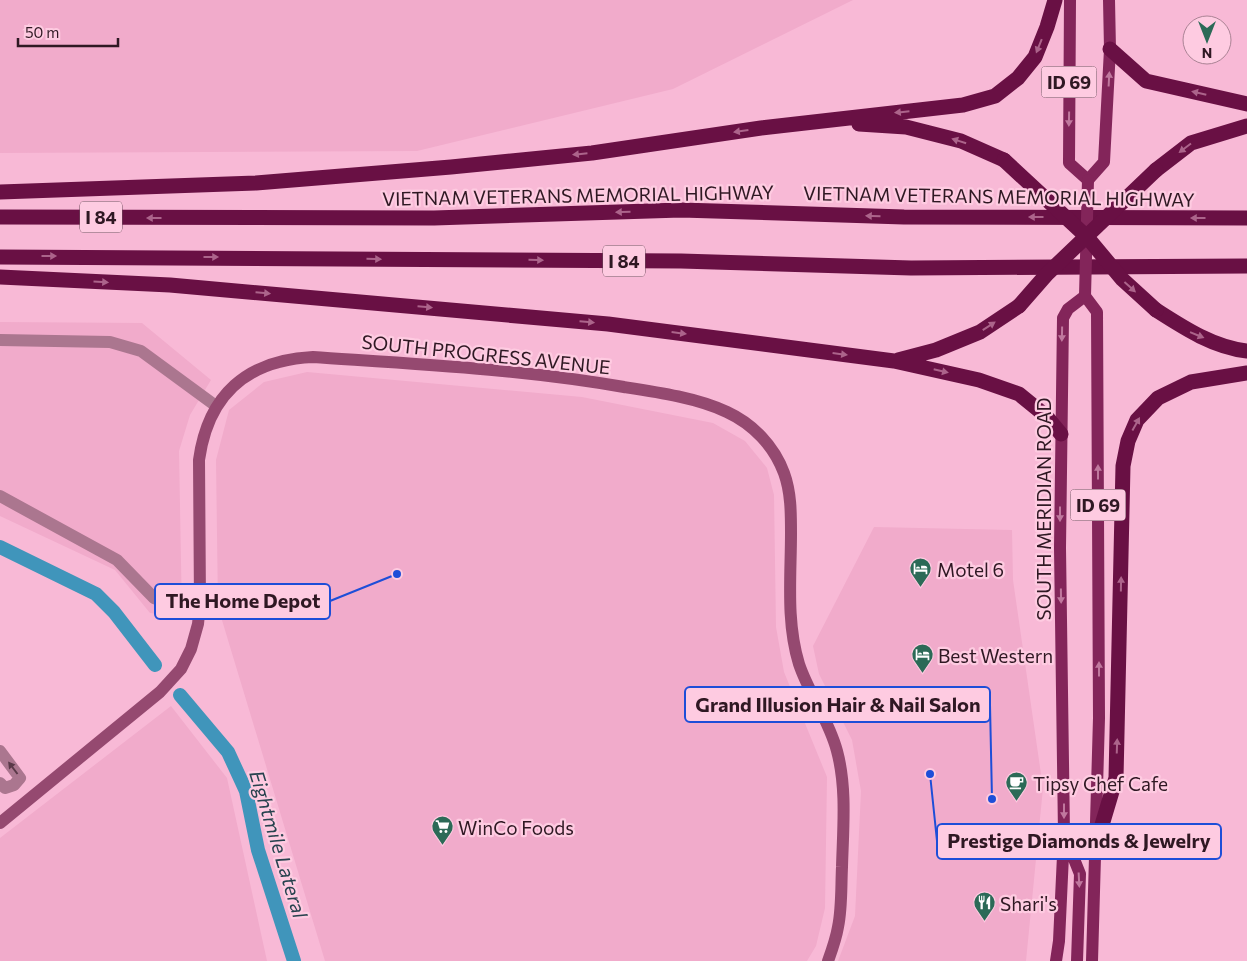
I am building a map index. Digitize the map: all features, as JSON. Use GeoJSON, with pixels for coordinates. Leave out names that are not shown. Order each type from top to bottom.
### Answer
{"type":"FeatureCollection","features":[{"type":"Feature","properties":{"kind":"highway"},"geometry":{"type":"LineString","coordinates":[[0,192],[256,183],[451,167],[592,153],[819,121],[963,105],[995,96],[1018,78],[1035,58],[1055,0]]}},
{"type":"Feature","properties":{"kind":"highway"},"geometry":{"type":"LineString","coordinates":[[1110,49],[1146,81],[1247,104]]}},
{"type":"Feature","properties":{"kind":"highway"},"geometry":{"type":"LineString","coordinates":[[819,121],[906,127],[961,141],[1004,160],[1087,237],[1122,279],[1156,310],[1191,333],[1237,350],[1247,351]]}},
{"type":"Feature","properties":{"kind":"highway"},"geometry":{"type":"LineString","coordinates":[[894,361],[936,350],[980,332],[1019,306],[1047,274],[1156,170],[1191,143],[1247,126]]}},
{"type":"Feature","properties":{"kind":"highway","name":"VIETNAM VETERANS MEMORIAL HIGHWAY"},"geometry":{"type":"LineString","coordinates":[[0,217],[434,218],[681,210],[904,216],[1247,218]]}},
{"type":"Feature","properties":{"kind":"highway","name":"I 84"},"geometry":{"type":"LineString","coordinates":[[0,257],[661,261],[911,268],[1247,266]]}},
{"type":"Feature","properties":{"kind":"highway"},"geometry":{"type":"LineString","coordinates":[[0,277],[170,285],[599,323],[894,361],[979,380],[1018,394],[1046,416],[1061,434]]}},
{"type":"Feature","properties":{"kind":"highway"},"geometry":{"type":"LineString","coordinates":[[1096,845],[1116,778],[1123,466],[1128,441],[1137,420],[1158,398],[1191,382],[1247,373]]}},
{"type":"Feature","properties":{"kind":"main road","name":"ID 69"},"geometry":{"type":"LineString","coordinates":[[1070,0],[1068,163],[1088,180],[1104,162],[1110,49],[1109,0]]}},
{"type":"Feature","properties":{"kind":"main road"},"geometry":{"type":"LineString","coordinates":[[1085,296],[1088,180]]}},
{"type":"Feature","properties":{"kind":"main road","name":"ID 69"},"geometry":{"type":"LineString","coordinates":[[1085,296],[1098,312],[1099,718],[1096,845]]}},
{"type":"Feature","properties":{"kind":"main road","name":"SOUTH MERIDIAN ROAD"},"geometry":{"type":"LineString","coordinates":[[1056,961],[1059,941],[1064,834],[1060,548],[1063,318],[1068,309],[1085,296]]}},
{"type":"Feature","properties":{"kind":"main road"},"geometry":{"type":"LineString","coordinates":[[1064,834],[1080,874],[1077,961]]}},
{"type":"Feature","properties":{"kind":"main road"},"geometry":{"type":"LineString","coordinates":[[1092,961],[1096,845]]}},
{"type":"Feature","properties":{"kind":"street"},"geometry":{"type":"LineString","coordinates":[[0,340],[110,342],[141,351],[216,406]]}},
{"type":"Feature","properties":{"kind":"street","name":"SOUTH PROGRESS AVENUE"},"geometry":{"type":"LineString","coordinates":[[0,823],[160,692],[181,669],[191,649],[198,624],[200,604],[199,460],[202,439],[216,406],[237,383],[266,366],[281,361],[313,357],[520,372],[592,381],[712,406],[727,412],[742,420],[756,431],[778,460],[785,475],[791,510],[792,626],[795,648],[804,678],[831,733],[841,767],[843,801],[840,914],[835,942],[828,961]]}},
{"type":"Feature","properties":{"kind":"street"},"geometry":{"type":"LineString","coordinates":[[0,496],[117,560],[154,598],[168,603],[200,604]]}},
{"type":"Feature","properties":{"kind":"street"},"geometry":{"type":"LineString","coordinates":[[0,751],[20,778],[14,785],[5,788],[0,783]]}},
{"type":"Feature","properties":{"kind":"street"},"geometry":{"type":"LineString","coordinates":[[14,785],[25,802]]}},
{"type":"Feature","properties":{"kind":"shaded area"},"geometry":{"type":"Polygon","coordinates":[[[0,0],[853,0],[673,89],[417,151],[0,153],[0,0]]]}},
{"type":"Feature","properties":{"kind":"shaded area"},"geometry":{"type":"Polygon","coordinates":[[[0,322],[142,323],[211,380],[190,415],[179,451],[182,617],[150,613],[115,570],[0,516],[0,322]]]}},
{"type":"Feature","properties":{"kind":"shaded area"},"geometry":{"type":"Polygon","coordinates":[[[307,372],[582,397],[713,423],[745,441],[767,468],[774,495],[776,627],[784,672],[827,777],[825,908],[816,946],[807,961],[325,961],[218,607],[216,460],[229,410],[264,382],[307,372]]]}},
{"type":"Feature","properties":{"kind":"shaded area"},"geometry":{"type":"Polygon","coordinates":[[[874,527],[1012,530],[1013,580],[1043,788],[1026,961],[838,961],[855,916],[861,791],[852,740],[819,674],[813,646],[874,527]]]}},
{"type":"Feature","properties":{"kind":"shaded area"},"geometry":{"type":"Polygon","coordinates":[[[171,706],[227,778],[267,961],[0,961],[0,838],[171,706]]]}},
{"type":"Feature","properties":{"kind":"waterway","name":"Eightmile Lateral"},"geometry":{"type":"LineString","coordinates":[[0,547],[96,594],[114,612],[155,665]]}},
{"type":"Feature","properties":{"kind":"waterway","name":"Eightmile Lateral"},"geometry":{"type":"LineString","coordinates":[[180,695],[228,752],[246,791],[258,850],[294,961]]}},
{"type":"Feature","properties":{"kind":"place","name":"The Home Depot"},"geometry":{"type":"Point","coordinates":[397,574]}},
{"type":"Feature","properties":{"kind":"place","name":"Motel 6"},"geometry":{"type":"Point","coordinates":[921,588]}},
{"type":"Feature","properties":{"kind":"place","name":"Best Western"},"geometry":{"type":"Point","coordinates":[922,674]}},
{"type":"Feature","properties":{"kind":"place","name":"Prestige Diamonds & Jewelry"},"geometry":{"type":"Point","coordinates":[930,774]}},
{"type":"Feature","properties":{"kind":"place","name":"Grand Illusion Hair & Nail Salon"},"geometry":{"type":"Point","coordinates":[992,799]}},
{"type":"Feature","properties":{"kind":"place","name":"Tipsy Chef Cafe"},"geometry":{"type":"Point","coordinates":[1017,802]}},
{"type":"Feature","properties":{"kind":"place","name":"WinCo Foods"},"geometry":{"type":"Point","coordinates":[442,846]}},
{"type":"Feature","properties":{"kind":"place","name":"Shari's"},"geometry":{"type":"Point","coordinates":[984,922]}}]}
